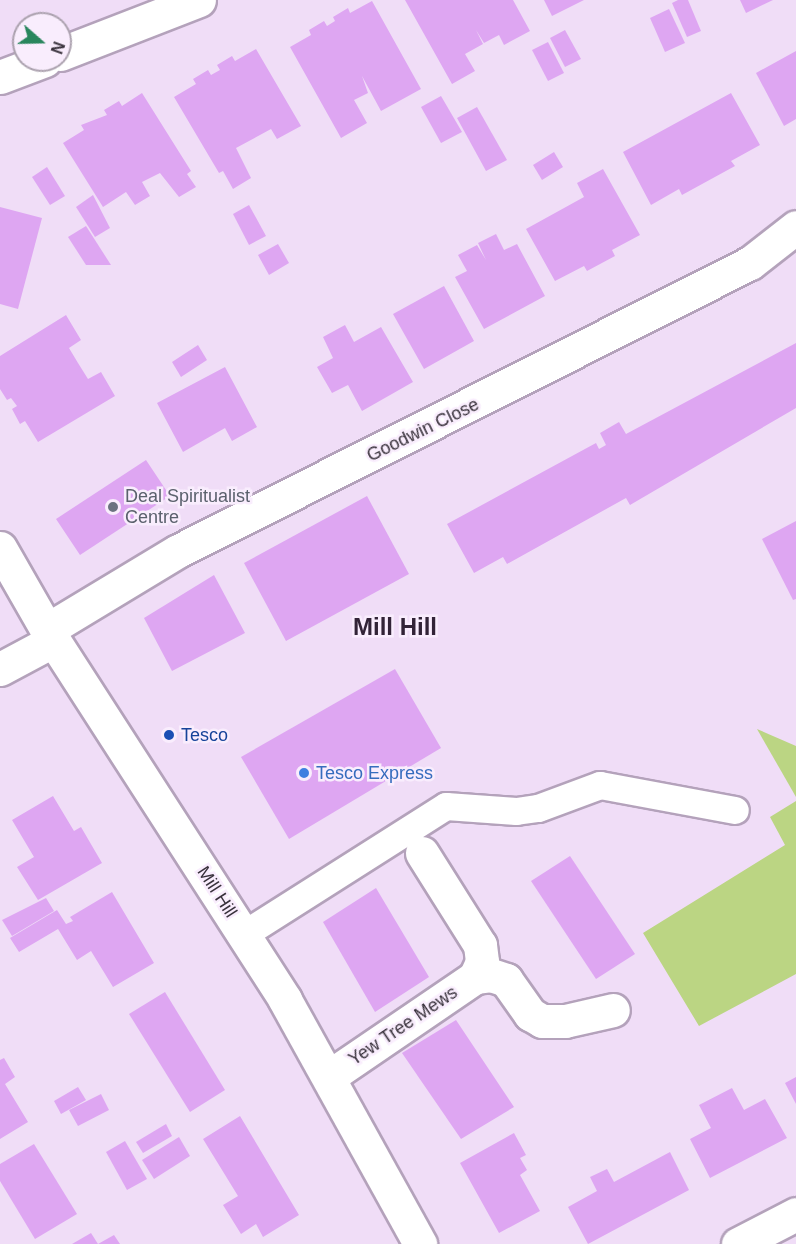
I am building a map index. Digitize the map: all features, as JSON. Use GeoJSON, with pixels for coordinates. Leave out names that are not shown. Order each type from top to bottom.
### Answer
{"type":"FeatureCollection","features":[{"type":"Feature","properties":{"kind":"street"},"geometry":{"type":"LineString","coordinates":[[72,49],[199,0]]}},
{"type":"Feature","properties":{"kind":"street","name":"Goodwin Close"},"geometry":{"type":"LineString","coordinates":[[0,669],[178,551],[750,263],[796,227]]}},
{"type":"Feature","properties":{"kind":"street","name":"Mill Hill"},"geometry":{"type":"LineString","coordinates":[[0,548],[51,635],[244,934],[330,1076],[420,1244]]}},
{"type":"Feature","properties":{"kind":"street","name":"Yew Tree Mews"},"geometry":{"type":"LineString","coordinates":[[422,853],[480,945],[482,962],[475,977]]}},
{"type":"Feature","properties":{"kind":"street","name":"Yew Tree Mews"},"geometry":{"type":"LineString","coordinates":[[330,1076],[475,977],[491,975],[506,980],[530,1014],[542,1021],[565,1021],[612,1010]]}},
{"type":"Feature","properties":{"kind":"street"},"geometry":{"type":"LineString","coordinates":[[738,1244],[796,1214]]}},
{"type":"Feature","properties":{"kind":"lane"},"geometry":{"type":"LineString","coordinates":[[244,934],[446,806],[516,811],[538,808],[600,785],[735,810]]}},
{"type":"Feature","properties":{"kind":"green space"},"geometry":{"type":"Polygon","coordinates":[[[757,729],[796,746],[796,797],[757,729]]]}},
{"type":"Feature","properties":{"kind":"green space"},"geometry":{"type":"Polygon","coordinates":[[[796,801],[796,974],[699,1026],[643,933],[785,845],[770,817],[796,801]]]}},
{"type":"Feature","properties":{"kind":"building"},"geometry":{"type":"Polygon","coordinates":[[[405,0],[513,0],[530,31],[504,45],[499,35],[484,43],[476,30],[483,44],[465,54],[475,71],[452,84],[405,0]]]}},
{"type":"Feature","properties":{"kind":"building"},"geometry":{"type":"Polygon","coordinates":[[[544,0],[584,0],[552,16],[544,0]]]}},
{"type":"Feature","properties":{"kind":"building"},"geometry":{"type":"Polygon","coordinates":[[[678,0],[688,0],[701,31],[687,37],[672,3],[678,0]]]}},
{"type":"Feature","properties":{"kind":"building"},"geometry":{"type":"Polygon","coordinates":[[[740,0],[773,0],[746,13],[740,0]]]}},
{"type":"Feature","properties":{"kind":"building"},"geometry":{"type":"Polygon","coordinates":[[[372,1],[421,89],[381,111],[362,76],[368,93],[354,100],[367,123],[341,138],[290,47],[311,35],[309,30],[324,21],[327,26],[335,21],[333,17],[348,8],[350,13],[372,1]]]}},
{"type":"Feature","properties":{"kind":"building"},"geometry":{"type":"Polygon","coordinates":[[[669,9],[685,43],[665,52],[650,18],[669,9]]]}},
{"type":"Feature","properties":{"kind":"building"},"geometry":{"type":"Polygon","coordinates":[[[565,30],[581,59],[565,67],[550,38],[565,30]]]}},
{"type":"Feature","properties":{"kind":"building"},"geometry":{"type":"Polygon","coordinates":[[[548,42],[564,73],[548,81],[532,50],[548,42]]]}},
{"type":"Feature","properties":{"kind":"building"},"geometry":{"type":"Polygon","coordinates":[[[256,49],[301,126],[277,139],[271,129],[236,148],[251,178],[233,189],[223,171],[219,173],[174,97],[196,84],[193,79],[208,70],[211,75],[220,70],[217,65],[232,56],[235,61],[256,49]]]}},
{"type":"Feature","properties":{"kind":"building"},"geometry":{"type":"Polygon","coordinates":[[[796,51],[796,119],[784,126],[756,73],[796,51]]]}},
{"type":"Feature","properties":{"kind":"building"},"geometry":{"type":"Polygon","coordinates":[[[142,93],[191,171],[187,174],[196,187],[179,197],[160,173],[142,182],[150,196],[135,205],[126,192],[103,207],[63,143],[84,130],[81,125],[107,115],[104,110],[119,101],[122,106],[142,93]]]}},
{"type":"Feature","properties":{"kind":"building"},"geometry":{"type":"Polygon","coordinates":[[[731,93],[760,145],[731,161],[735,166],[682,195],[679,189],[651,205],[623,152],[731,93]]]}},
{"type":"Feature","properties":{"kind":"building"},"geometry":{"type":"Polygon","coordinates":[[[441,96],[462,132],[441,143],[421,107],[441,96]]]}},
{"type":"Feature","properties":{"kind":"building"},"geometry":{"type":"Polygon","coordinates":[[[477,107],[507,160],[486,171],[457,118],[477,107]]]}},
{"type":"Feature","properties":{"kind":"building"},"geometry":{"type":"Polygon","coordinates":[[[554,152],[563,167],[542,180],[533,165],[554,152]]]}},
{"type":"Feature","properties":{"kind":"building"},"geometry":{"type":"Polygon","coordinates":[[[47,167],[65,196],[50,205],[32,177],[47,167]]]}},
{"type":"Feature","properties":{"kind":"building"},"geometry":{"type":"Polygon","coordinates":[[[603,169],[640,235],[612,250],[615,256],[587,271],[584,266],[555,281],[526,229],[584,197],[577,183],[603,169]]]}},
{"type":"Feature","properties":{"kind":"building"},"geometry":{"type":"Polygon","coordinates":[[[93,195],[110,228],[95,237],[76,207],[93,195]]]}},
{"type":"Feature","properties":{"kind":"building"},"geometry":{"type":"Polygon","coordinates":[[[249,205],[266,236],[249,245],[233,214],[249,205]]]}},
{"type":"Feature","properties":{"kind":"building"},"geometry":{"type":"Polygon","coordinates":[[[0,207],[42,218],[18,309],[0,304],[0,207]]]}},
{"type":"Feature","properties":{"kind":"building"},"geometry":{"type":"Polygon","coordinates":[[[86,226],[111,265],[86,265],[68,237],[86,226]]]}},
{"type":"Feature","properties":{"kind":"building"},"geometry":{"type":"Polygon","coordinates":[[[496,234],[504,250],[517,244],[545,296],[484,329],[455,277],[467,271],[458,255],[477,245],[486,260],[478,243],[496,234]]]}},
{"type":"Feature","properties":{"kind":"building"},"geometry":{"type":"Polygon","coordinates":[[[278,244],[289,263],[269,275],[258,255],[278,244]]]}},
{"type":"Feature","properties":{"kind":"building"},"geometry":{"type":"Polygon","coordinates":[[[444,286],[474,341],[424,369],[393,314],[444,286]]]}},
{"type":"Feature","properties":{"kind":"building"},"geometry":{"type":"Polygon","coordinates":[[[66,315],[81,340],[69,348],[78,363],[88,379],[101,372],[115,396],[38,442],[25,421],[20,424],[12,409],[17,406],[11,398],[7,400],[0,389],[0,356],[66,315]]]}},
{"type":"Feature","properties":{"kind":"building"},"geometry":{"type":"Polygon","coordinates":[[[345,325],[354,342],[381,327],[413,382],[362,411],[348,385],[332,393],[317,367],[333,358],[323,337],[345,325]]]}},
{"type":"Feature","properties":{"kind":"building"},"geometry":{"type":"Polygon","coordinates":[[[796,343],[796,408],[630,505],[626,498],[507,564],[503,557],[474,573],[447,524],[596,443],[599,449],[606,445],[600,433],[619,422],[626,434],[796,343]]]}},
{"type":"Feature","properties":{"kind":"building"},"geometry":{"type":"Polygon","coordinates":[[[198,345],[207,360],[181,377],[172,362],[198,345]]]}},
{"type":"Feature","properties":{"kind":"building"},"geometry":{"type":"Polygon","coordinates":[[[225,367],[257,427],[232,441],[225,428],[183,452],[157,403],[225,367]]]}},
{"type":"Feature","properties":{"kind":"building","name":"Deal Spiritualist Centre"},"geometry":{"type":"Polygon","coordinates":[[[146,460],[170,496],[80,555],[56,519],[146,460]]]}},
{"type":"Feature","properties":{"kind":"building"},"geometry":{"type":"Polygon","coordinates":[[[367,496],[409,574],[286,641],[244,563],[367,496]]]}},
{"type":"Feature","properties":{"kind":"building"},"geometry":{"type":"Polygon","coordinates":[[[796,521],[796,599],[793,600],[762,539],[796,521]]]}},
{"type":"Feature","properties":{"kind":"building"},"geometry":{"type":"Polygon","coordinates":[[[214,575],[245,633],[172,671],[144,618],[214,575]]]}},
{"type":"Feature","properties":{"kind":"building"},"geometry":{"type":"Polygon","coordinates":[[[395,669],[441,748],[289,839],[241,757],[395,669]]]}},
{"type":"Feature","properties":{"kind":"building"},"geometry":{"type":"Polygon","coordinates":[[[53,796],[74,831],[81,827],[102,863],[38,900],[17,867],[34,857],[12,820],[53,796]]]}},
{"type":"Feature","properties":{"kind":"building"},"geometry":{"type":"Polygon","coordinates":[[[570,856],[635,954],[596,979],[531,881],[570,856]]]}},
{"type":"Feature","properties":{"kind":"building"},"geometry":{"type":"Polygon","coordinates":[[[376,888],[429,977],[375,1012],[323,922],[376,888]]]}},
{"type":"Feature","properties":{"kind":"building"},"geometry":{"type":"Polygon","coordinates":[[[112,892],[154,963],[113,987],[91,951],[77,960],[58,929],[19,952],[10,938],[57,910],[66,924],[73,921],[70,917],[112,892]]]}},
{"type":"Feature","properties":{"kind":"building"},"geometry":{"type":"Polygon","coordinates":[[[46,898],[54,911],[12,936],[2,920],[46,898]]]}},
{"type":"Feature","properties":{"kind":"building"},"geometry":{"type":"Polygon","coordinates":[[[165,992],[225,1090],[190,1112],[129,1014],[165,992]]]}},
{"type":"Feature","properties":{"kind":"building"},"geometry":{"type":"Polygon","coordinates":[[[456,1020],[514,1107],[461,1139],[402,1053],[456,1020]]]}},
{"type":"Feature","properties":{"kind":"building"},"geometry":{"type":"Polygon","coordinates":[[[4,1058],[15,1077],[5,1084],[28,1122],[0,1139],[0,1060],[4,1058]]]}},
{"type":"Feature","properties":{"kind":"building"},"geometry":{"type":"Polygon","coordinates":[[[796,1077],[796,1104],[785,1083],[796,1077]]]}},
{"type":"Feature","properties":{"kind":"building"},"geometry":{"type":"Polygon","coordinates":[[[78,1087],[86,1100],[61,1114],[54,1101],[78,1087]]]}},
{"type":"Feature","properties":{"kind":"building"},"geometry":{"type":"Polygon","coordinates":[[[732,1088],[744,1110],[765,1099],[787,1138],[710,1178],[690,1139],[711,1128],[699,1105],[732,1088]]]}},
{"type":"Feature","properties":{"kind":"building"},"geometry":{"type":"Polygon","coordinates":[[[101,1094],[109,1110],[78,1126],[69,1110],[101,1094]]]}},
{"type":"Feature","properties":{"kind":"building"},"geometry":{"type":"Polygon","coordinates":[[[240,1116],[299,1215],[263,1237],[256,1224],[241,1234],[223,1205],[238,1196],[203,1139],[240,1116]]]}},
{"type":"Feature","properties":{"kind":"building"},"geometry":{"type":"Polygon","coordinates":[[[166,1124],[172,1136],[143,1153],[136,1142],[166,1124]]]}},
{"type":"Feature","properties":{"kind":"building"},"geometry":{"type":"Polygon","coordinates":[[[514,1133],[526,1155],[520,1158],[527,1170],[520,1175],[540,1211],[499,1233],[460,1163],[514,1133]]]}},
{"type":"Feature","properties":{"kind":"building"},"geometry":{"type":"Polygon","coordinates":[[[179,1137],[190,1156],[154,1179],[142,1160],[179,1137]]]}},
{"type":"Feature","properties":{"kind":"building"},"geometry":{"type":"Polygon","coordinates":[[[125,1141],[147,1179],[127,1190],[106,1152],[125,1141]]]}},
{"type":"Feature","properties":{"kind":"building"},"geometry":{"type":"Polygon","coordinates":[[[34,1144],[77,1214],[35,1239],[0,1181],[0,1164],[34,1144]]]}},
{"type":"Feature","properties":{"kind":"building"},"geometry":{"type":"Polygon","coordinates":[[[670,1152],[689,1190],[588,1244],[568,1207],[597,1191],[590,1177],[607,1169],[614,1182],[670,1152]]]}},
{"type":"Feature","properties":{"kind":"building"},"geometry":{"type":"Polygon","coordinates":[[[91,1233],[98,1244],[72,1244],[91,1233]]]}},
{"type":"Feature","properties":{"kind":"building"},"geometry":{"type":"Polygon","coordinates":[[[114,1235],[120,1244],[98,1244],[114,1235]]]}},
{"type":"Feature","properties":{"kind":"place","name":"Deal Spiritualist Centre"},"geometry":{"type":"Point","coordinates":[113,507]}},
{"type":"Feature","properties":{"kind":"place","name":"Tesco"},"geometry":{"type":"Point","coordinates":[169,735]}},
{"type":"Feature","properties":{"kind":"place","name":"Tesco Express"},"geometry":{"type":"Point","coordinates":[304,773]}},
{"type":"Feature","properties":{"kind":"district","name":"Mill Hill"},"geometry":{"type":"Point","coordinates":[395,627]}}]}
